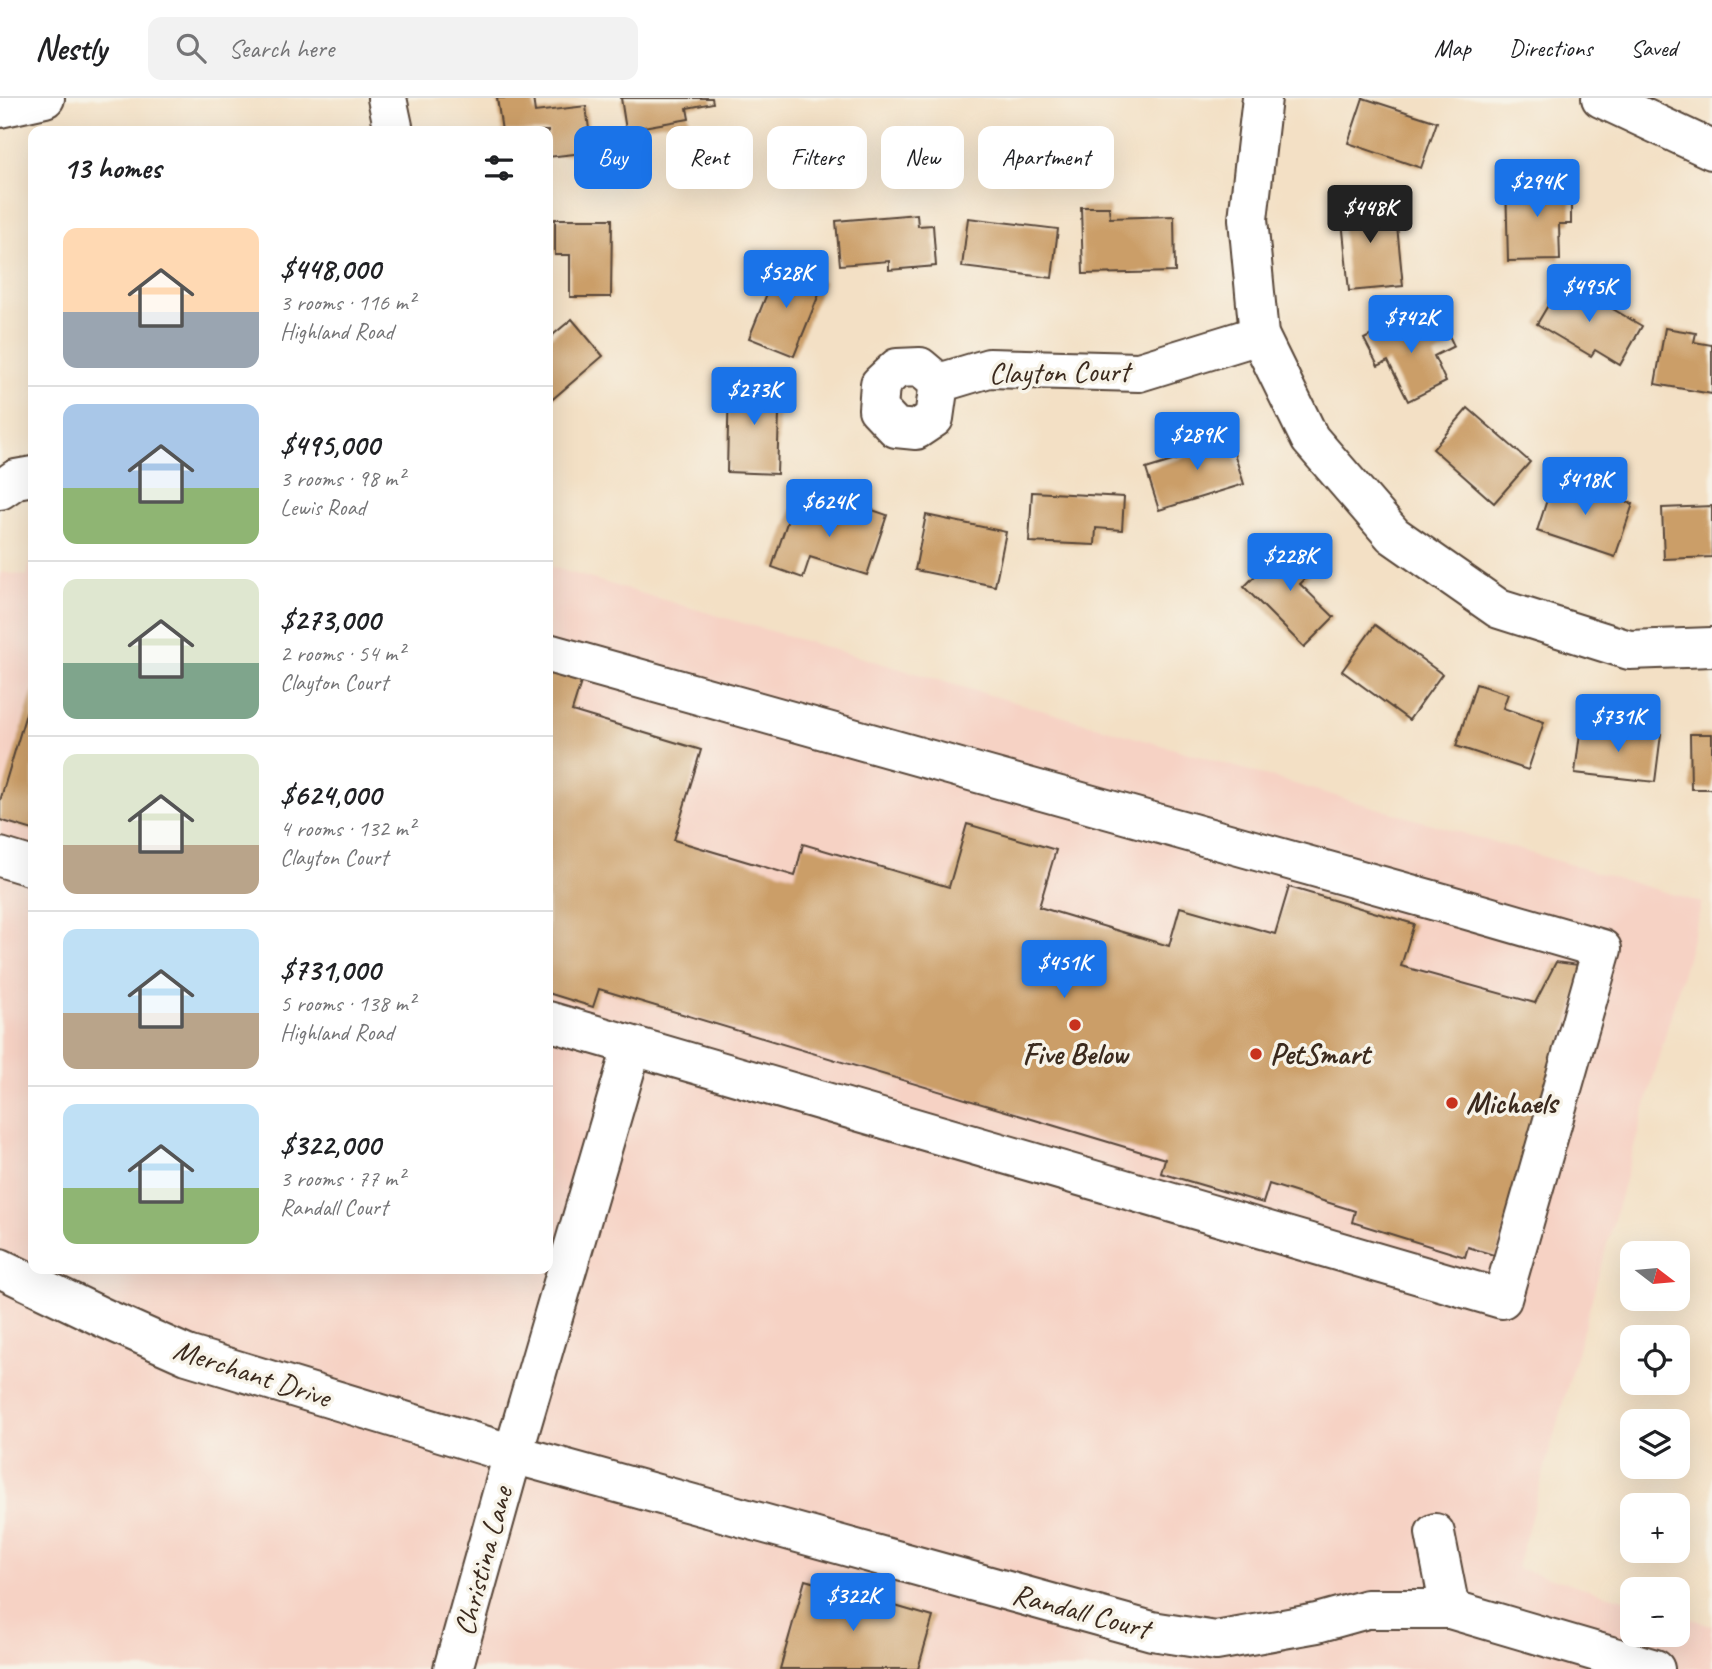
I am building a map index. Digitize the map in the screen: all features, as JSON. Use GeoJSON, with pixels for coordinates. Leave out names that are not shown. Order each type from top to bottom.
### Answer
{"type":"FeatureCollection","features":[{"type":"Feature","properties":{"kind":"street"},"geometry":{"type":"LineString","coordinates":[[0,108],[45,98]]}},
{"type":"Feature","properties":{"kind":"street"},"geometry":{"type":"LineString","coordinates":[[387,98],[393,126]]}},
{"type":"Feature","properties":{"kind":"street"},"geometry":{"type":"LineString","coordinates":[[1262,98],[1248,219],[1259,335],[1311,439],[1393,536],[1499,609],[1629,650],[1712,648]]}},
{"type":"Feature","properties":{"kind":"street"},"geometry":{"type":"LineString","coordinates":[[1601,98],[1711,146]]}},
{"type":"Feature","properties":{"kind":"street","name":"Clayton Court"},"geometry":{"type":"LineString","coordinates":[[939,383],[989,368],[1139,372],[1259,335]]}},
{"type":"Feature","properties":{"kind":"street"},"geometry":{"type":"LineString","coordinates":[[0,491],[16,479],[28,477]]}},
{"type":"Feature","properties":{"kind":"street"},"geometry":{"type":"LineString","coordinates":[[553,654],[1602,949],[1502,1299],[553,1023]]}},
{"type":"Feature","properties":{"kind":"street"},"geometry":{"type":"LineString","coordinates":[[0,857],[28,865]]}},
{"type":"Feature","properties":{"kind":"street","name":"Christina Lane"},"geometry":{"type":"LineString","coordinates":[[453,1669],[632,1047]]}},
{"type":"Feature","properties":{"kind":"street","name":"Merchant Drive"},"geometry":{"type":"LineString","coordinates":[[0,1268],[187,1355],[513,1454]]}},
{"type":"Feature","properties":{"kind":"street","name":"Randall Court"},"geometry":{"type":"LineString","coordinates":[[513,1454],[1152,1631],[1216,1641],[1317,1623],[1367,1609],[1450,1609],[1655,1669]]}},
{"type":"Feature","properties":{"kind":"street"},"geometry":{"type":"LineString","coordinates":[[1435,1533],[1450,1609]]}},
{"type":"Feature","properties":{"kind":"shaded area"},"geometry":{"type":"Polygon","coordinates":[[[553,567],[1702,903],[1517,1568],[1620,1598],[1620,1647],[1690,1647],[1690,1619],[1712,1625],[1712,1669],[0,1669],[0,572],[27,576],[28,572],[28,1274],[553,1274],[553,567]]]}},
{"type":"Feature","properties":{"kind":"building"},"geometry":{"type":"Polygon","coordinates":[[[497,98],[533,98],[535,112],[586,106],[589,126],[574,126],[574,154],[553,156],[553,126],[501,126],[497,98]]]}},
{"type":"Feature","properties":{"kind":"building"},"geometry":{"type":"Polygon","coordinates":[[[621,98],[712,98],[713,103],[687,108],[689,119],[649,126],[625,126],[621,98]]]}},
{"type":"Feature","properties":{"kind":"building"},"geometry":{"type":"Polygon","coordinates":[[[1363,98],[1437,122],[1421,168],[1348,143],[1363,98]]]}},
{"type":"Feature","properties":{"kind":"building"},"geometry":{"type":"Polygon","coordinates":[[[1571,181],[1571,224],[1559,224],[1560,260],[1508,261],[1506,182],[1571,181]]]}},
{"type":"Feature","properties":{"kind":"building"},"geometry":{"type":"Polygon","coordinates":[[[1383,196],[1386,227],[1397,226],[1403,286],[1349,291],[1340,200],[1383,196]]]}},
{"type":"Feature","properties":{"kind":"building"},"geometry":{"type":"Polygon","coordinates":[[[1081,207],[1109,207],[1110,218],[1174,216],[1175,272],[1083,274],[1081,207]]]}},
{"type":"Feature","properties":{"kind":"building"},"geometry":{"type":"Polygon","coordinates":[[[917,214],[918,226],[933,225],[936,266],[889,270],[889,261],[840,265],[836,221],[917,214]]]}},
{"type":"Feature","properties":{"kind":"building"},"geometry":{"type":"Polygon","coordinates":[[[968,218],[1058,229],[1052,278],[962,267],[968,218]]]}},
{"type":"Feature","properties":{"kind":"building"},"geometry":{"type":"Polygon","coordinates":[[[555,219],[612,219],[611,297],[570,297],[570,255],[555,255],[555,219]]]}},
{"type":"Feature","properties":{"kind":"building"},"geometry":{"type":"Polygon","coordinates":[[[779,264],[824,282],[794,356],[749,338],[779,264]]]}},
{"type":"Feature","properties":{"kind":"building"},"geometry":{"type":"Polygon","coordinates":[[[1563,280],[1642,326],[1620,365],[1595,350],[1591,356],[1537,324],[1563,280]]]}},
{"type":"Feature","properties":{"kind":"building"},"geometry":{"type":"Polygon","coordinates":[[[1411,315],[1421,334],[1443,323],[1454,346],[1434,356],[1446,382],[1408,401],[1388,361],[1378,366],[1364,339],[1411,315]]]}},
{"type":"Feature","properties":{"kind":"building"},"geometry":{"type":"Polygon","coordinates":[[[572,319],[603,356],[553,399],[553,335],[572,319]]]}},
{"type":"Feature","properties":{"kind":"building"},"geometry":{"type":"Polygon","coordinates":[[[1665,328],[1696,333],[1694,342],[1712,345],[1712,394],[1655,384],[1665,328]]]}},
{"type":"Feature","properties":{"kind":"building"},"geometry":{"type":"Polygon","coordinates":[[[729,381],[784,383],[783,414],[779,414],[777,474],[727,472],[729,381]]]}},
{"type":"Feature","properties":{"kind":"building"},"geometry":{"type":"Polygon","coordinates":[[[1468,408],[1530,462],[1494,503],[1433,449],[1468,408]]]}},
{"type":"Feature","properties":{"kind":"building"},"geometry":{"type":"Polygon","coordinates":[[[1226,428],[1244,484],[1159,510],[1146,469],[1195,454],[1190,439],[1226,428]]]}},
{"type":"Feature","properties":{"kind":"building"},"geometry":{"type":"Polygon","coordinates":[[[1554,478],[1633,504],[1615,557],[1537,531],[1554,478]]]}},
{"type":"Feature","properties":{"kind":"building"},"geometry":{"type":"Polygon","coordinates":[[[1032,492],[1124,497],[1122,530],[1096,528],[1095,545],[1029,542],[1032,492]]]}},
{"type":"Feature","properties":{"kind":"building"},"geometry":{"type":"Polygon","coordinates":[[[794,502],[849,520],[855,504],[887,515],[867,575],[810,557],[803,578],[772,567],[794,502]]]}},
{"type":"Feature","properties":{"kind":"building"},"geometry":{"type":"Polygon","coordinates":[[[1712,506],[1712,557],[1664,559],[1662,508],[1712,506]]]}},
{"type":"Feature","properties":{"kind":"building"},"geometry":{"type":"Polygon","coordinates":[[[926,515],[1006,532],[995,586],[915,570],[926,515]]]}},
{"type":"Feature","properties":{"kind":"building"},"geometry":{"type":"Polygon","coordinates":[[[1291,539],[1318,566],[1300,584],[1334,617],[1304,647],[1244,587],[1291,539]]]}},
{"type":"Feature","properties":{"kind":"building"},"geometry":{"type":"Polygon","coordinates":[[[1375,625],[1442,674],[1409,720],[1342,671],[1375,625]]]}},
{"type":"Feature","properties":{"kind":"building"},"geometry":{"type":"Polygon","coordinates":[[[553,667],[583,676],[572,711],[701,750],[674,840],[795,876],[803,844],[949,887],[967,824],[1056,850],[1039,907],[1169,946],[1180,907],[1275,934],[1289,887],[1414,924],[1401,966],[1535,1003],[1556,962],[1586,966],[1497,1256],[1468,1247],[1465,1257],[1352,1222],[1355,1211],[1269,1184],[1263,1203],[1161,1173],[1165,1159],[599,989],[593,1007],[553,995],[553,667]]]}},
{"type":"Feature","properties":{"kind":"building"},"geometry":{"type":"Polygon","coordinates":[[[1476,684],[1508,694],[1503,708],[1544,722],[1528,770],[1456,746],[1476,684]]]}},
{"type":"Feature","properties":{"kind":"building"},"geometry":{"type":"Polygon","coordinates":[[[28,707],[28,828],[0,820],[0,801],[28,707]]]}},
{"type":"Feature","properties":{"kind":"building"},"geometry":{"type":"Polygon","coordinates":[[[1581,725],[1661,734],[1655,782],[1575,773],[1581,725]]]}},
{"type":"Feature","properties":{"kind":"building"},"geometry":{"type":"Polygon","coordinates":[[[1690,734],[1712,734],[1712,789],[1691,789],[1690,734]]]}},
{"type":"Feature","properties":{"kind":"building"},"geometry":{"type":"Polygon","coordinates":[[[805,1580],[933,1617],[918,1669],[780,1669],[805,1580]]]}},
{"type":"Feature","properties":{"kind":"place","name":"Five Below"},"geometry":{"type":"Point","coordinates":[1075,1025]}},
{"type":"Feature","properties":{"kind":"place","name":"PetSmart"},"geometry":{"type":"Point","coordinates":[1256,1054]}},
{"type":"Feature","properties":{"kind":"place","name":"Michaels"},"geometry":{"type":"Point","coordinates":[1452,1103]}}]}
